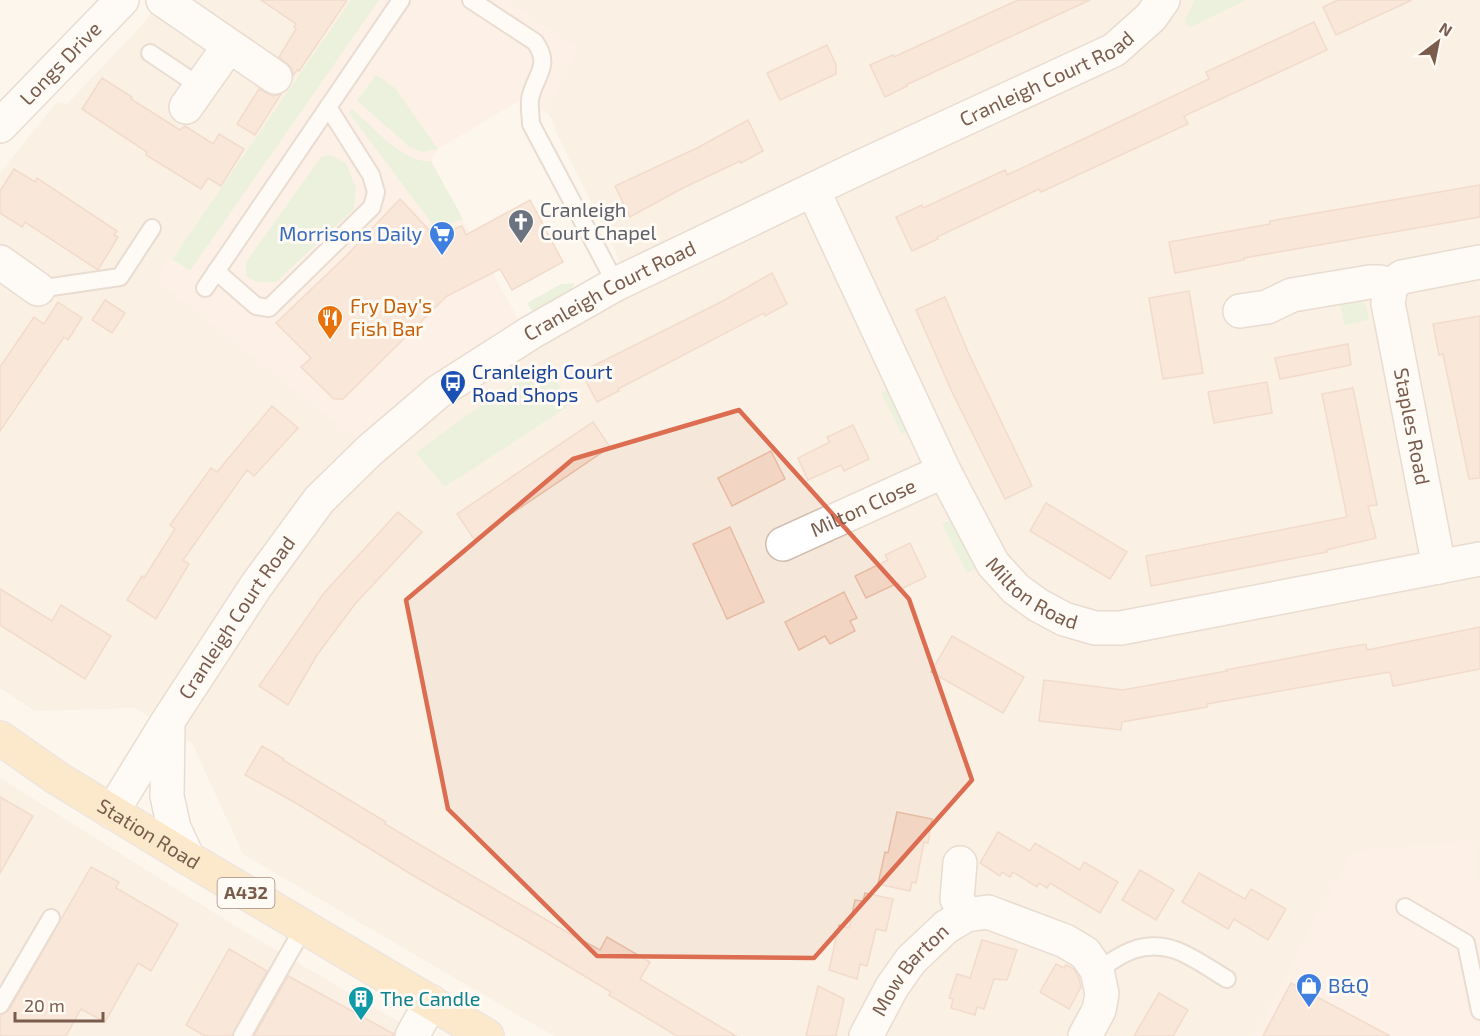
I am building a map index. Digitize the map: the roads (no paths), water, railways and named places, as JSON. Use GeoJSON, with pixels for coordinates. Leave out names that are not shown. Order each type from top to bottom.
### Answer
{"type":"FeatureCollection","features":[{"type":"Feature","properties":{"kind":"main road","name":"Station Road"},"geometry":{"type":"LineString","coordinates":[[0,738],[32,762],[112,812],[486,1036]]}},
{"type":"Feature","properties":{"kind":"street","name":"Longs Drive"},"geometry":{"type":"LineString","coordinates":[[0,126],[122,0]]}},
{"type":"Feature","properties":{"kind":"street"},"geometry":{"type":"LineString","coordinates":[[163,0],[276,77]]}},
{"type":"Feature","properties":{"kind":"street","name":"Cranleigh Court Road"},"geometry":{"type":"LineString","coordinates":[[112,812],[256,586],[320,500],[369,451],[438,392],[530,333],[616,284],[1114,50],[1151,17],[1163,0]]}},
{"type":"Feature","properties":{"kind":"street"},"geometry":{"type":"LineString","coordinates":[[194,97],[229,46]]}},
{"type":"Feature","properties":{"kind":"street","name":"Milton Road"},"geometry":{"type":"LineString","coordinates":[[813,190],[944,471],[993,564],[1003,577],[1038,605],[1064,618],[1095,628],[1121,628],[1480,559]]}},
{"type":"Feature","properties":{"kind":"street"},"geometry":{"type":"LineString","coordinates":[[1240,311],[1267,307],[1292,295],[1370,282],[1391,285],[1402,277],[1480,262]]}},
{"type":"Feature","properties":{"kind":"street"},"geometry":{"type":"LineString","coordinates":[[3,271],[38,289]]}},
{"type":"Feature","properties":{"kind":"street","name":"Staples Road"},"geometry":{"type":"LineString","coordinates":[[1391,285],[1388,303],[1439,567]]}},
{"type":"Feature","properties":{"kind":"street","name":"Milton Close"},"geometry":{"type":"LineString","coordinates":[[783,544],[944,471]]}},
{"type":"Feature","properties":{"kind":"street"},"geometry":{"type":"LineString","coordinates":[[168,722],[167,796],[174,828],[188,858]]}},
{"type":"Feature","properties":{"kind":"street","name":"Mow Barton"},"geometry":{"type":"LineString","coordinates":[[960,863],[957,899],[966,915]]}},
{"type":"Feature","properties":{"kind":"street","name":"Mow Barton"},"geometry":{"type":"LineString","coordinates":[[866,1036],[892,987],[911,960],[946,927],[966,915],[988,912],[1065,941],[1085,953],[1097,970]]}},
{"type":"Feature","properties":{"kind":"street"},"geometry":{"type":"LineString","coordinates":[[1084,1036],[1099,1010],[1102,994],[1097,970]]}},
{"type":"Feature","properties":{"kind":"street"},"geometry":{"type":"LineString","coordinates":[[412,1036],[430,1002]]}},
{"type":"Feature","properties":{"kind":"lane"},"geometry":{"type":"LineString","coordinates":[[205,288],[401,0]]}},
{"type":"Feature","properties":{"kind":"lane"},"geometry":{"type":"LineString","coordinates":[[471,0],[535,42],[542,52],[543,66],[530,97],[531,124],[616,284]]}},
{"type":"Feature","properties":{"kind":"lane"},"geometry":{"type":"LineString","coordinates":[[150,53],[194,97]]}},
{"type":"Feature","properties":{"kind":"lane"},"geometry":{"type":"LineString","coordinates":[[216,271],[256,306],[269,308],[372,207],[376,192],[371,175],[328,107]]}},
{"type":"Feature","properties":{"kind":"lane"},"geometry":{"type":"LineString","coordinates":[[38,289],[120,277],[152,228]]}},
{"type":"Feature","properties":{"kind":"lane"},"geometry":{"type":"LineString","coordinates":[[1405,907],[1466,943],[1480,1011]]}},
{"type":"Feature","properties":{"kind":"lane"},"geometry":{"type":"LineString","coordinates":[[0,1005],[51,918]]}},
{"type":"Feature","properties":{"kind":"lane"},"geometry":{"type":"LineString","coordinates":[[242,1036],[304,927]]}},
{"type":"Feature","properties":{"kind":"lane"},"geometry":{"type":"LineString","coordinates":[[1097,970],[1132,950],[1157,945],[1177,950],[1227,979]]}},
{"type":"Feature","properties":{"kind":"place","name":"Cranleigh Court Chapel"},"geometry":{"type":"Point","coordinates":[521,245]}},
{"type":"Feature","properties":{"kind":"place","name":"Morrisons Daily"},"geometry":{"type":"Point","coordinates":[442,257]}},
{"type":"Feature","properties":{"kind":"place","name":"Fry Day's Fish Bar"},"geometry":{"type":"Point","coordinates":[330,341]}},
{"type":"Feature","properties":{"kind":"place","name":"Cranleigh Court Road Shops"},"geometry":{"type":"Point","coordinates":[453,406]}},
{"type":"Feature","properties":{"kind":"place","name":"B&Q"},"geometry":{"type":"Point","coordinates":[1309,1009]}},
{"type":"Feature","properties":{"kind":"place","name":"The Candle"},"geometry":{"type":"Point","coordinates":[361,1022]}}]}
